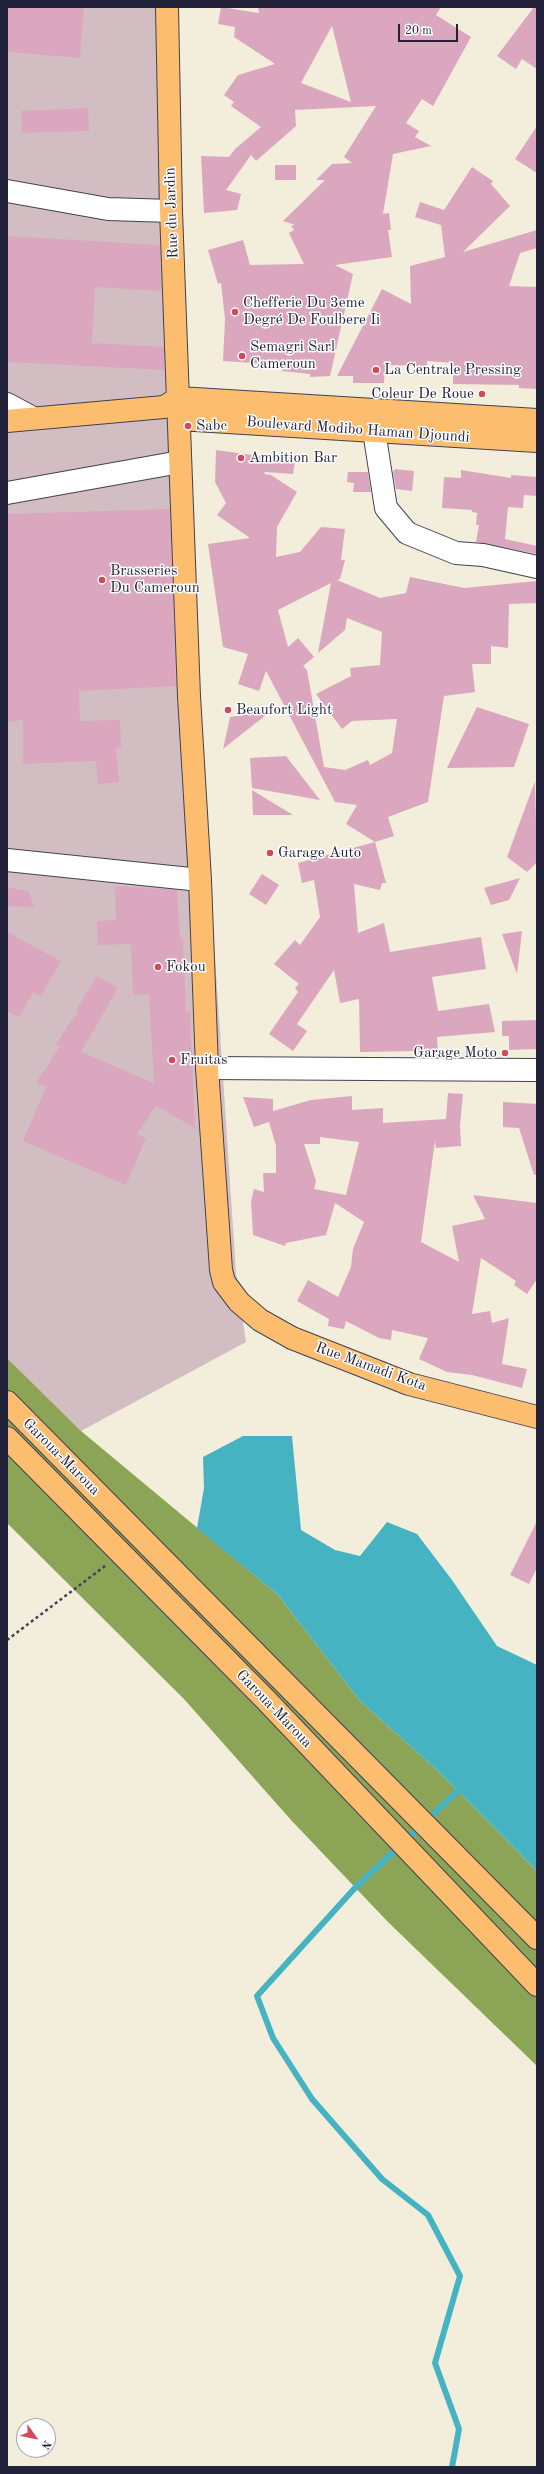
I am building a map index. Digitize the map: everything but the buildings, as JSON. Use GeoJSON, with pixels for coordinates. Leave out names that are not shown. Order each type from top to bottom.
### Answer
{"type":"FeatureCollection","features":[{"type":"Feature","properties":{"kind":"main road","name":"Rue du Jardin"},"geometry":{"type":"LineString","coordinates":[[167,7],[172,211],[174,408],[180,462],[189,696],[200,880],[207,1068],[221,1270],[224,1282]]}},
{"type":"Feature","properties":{"kind":"main road"},"geometry":{"type":"LineString","coordinates":[[7,421],[174,408]]}},
{"type":"Feature","properties":{"kind":"main road","name":"Boulevard Modibo Haman Djoundi"},"geometry":{"type":"LineString","coordinates":[[174,408],[537,420]]}},
{"type":"Feature","properties":{"kind":"main road","name":"Boulevard Modibo Haman Djoundi"},"geometry":{"type":"LineString","coordinates":[[174,408],[374,431],[537,441]]}},
{"type":"Feature","properties":{"kind":"main road","name":"Rue Mamadi Kota"},"geometry":{"type":"LineString","coordinates":[[224,1282],[239,1302],[254,1315],[292,1338],[409,1384],[537,1417]]}},
{"type":"Feature","properties":{"kind":"main road","name":"Garoua-Maroua"},"geometry":{"type":"LineString","coordinates":[[7,1402],[537,1938]]}},
{"type":"Feature","properties":{"kind":"main road","name":"Garoua-Maroua"},"geometry":{"type":"LineString","coordinates":[[7,1438],[265,1699],[537,1985]]}},
{"type":"Feature","properties":{"kind":"street"},"geometry":{"type":"LineString","coordinates":[[7,191],[96,207],[172,211]]}},
{"type":"Feature","properties":{"kind":"street"},"geometry":{"type":"LineString","coordinates":[[7,404],[33,418]]}},
{"type":"Feature","properties":{"kind":"street"},"geometry":{"type":"LineString","coordinates":[[374,431],[386,508],[407,533],[456,553],[483,556],[537,567]]}},
{"type":"Feature","properties":{"kind":"street"},"geometry":{"type":"LineString","coordinates":[[7,493],[180,462]]}},
{"type":"Feature","properties":{"kind":"street"},"geometry":{"type":"LineString","coordinates":[[7,860],[200,880]]}},
{"type":"Feature","properties":{"kind":"street"},"geometry":{"type":"LineString","coordinates":[[207,1068],[537,1070]]}},
{"type":"Feature","properties":{"kind":"path"},"geometry":{"type":"LineString","coordinates":[[7,1640],[121,1554]]}},
{"type":"Feature","properties":{"kind":"shaded area"},"geometry":{"type":"Polygon","coordinates":[[[7,7],[167,7],[185,424],[210,882],[236,1273],[246,1342],[81,1431],[7,1358],[7,7]]]}},
{"type":"Feature","properties":{"kind":"green space"},"geometry":{"type":"Polygon","coordinates":[[[7,1358],[81,1431],[278,1595],[360,1701],[438,1771],[537,1871],[537,2066],[388,1922],[291,1820],[184,1699],[7,1523],[7,1358]]]}},
{"type":"Feature","properties":{"kind":"water"},"geometry":{"type":"Polygon","coordinates":[[[243,1436],[292,1436],[301,1530],[335,1550],[360,1556],[387,1522],[417,1534],[452,1580],[497,1646],[537,1665],[537,1871],[438,1771],[360,1701],[278,1595],[197,1528],[204,1488],[203,1457],[243,1436]]]}},
{"type":"Feature","properties":{"kind":"waterway"},"geometry":{"type":"LineString","coordinates":[[452,2467],[459,2429],[435,2363],[460,2276],[428,2215],[382,2179],[312,2099],[273,2038],[257,1996],[354,1889],[463,1786]]}},
{"type":"Feature","properties":{"kind":"place","name":"Chefferie Du 3eme Degré De Foulbere Ii"},"geometry":{"type":"Point","coordinates":[235,312]}},
{"type":"Feature","properties":{"kind":"place","name":"Semagri Sarl Cameroun"},"geometry":{"type":"Point","coordinates":[242,356]}},
{"type":"Feature","properties":{"kind":"place","name":"La Centrale Pressing"},"geometry":{"type":"Point","coordinates":[376,370]}},
{"type":"Feature","properties":{"kind":"place","name":"Coleur De Roue"},"geometry":{"type":"Point","coordinates":[482,394]}},
{"type":"Feature","properties":{"kind":"place","name":"Sabc"},"geometry":{"type":"Point","coordinates":[188,426]}},
{"type":"Feature","properties":{"kind":"place","name":"Ambition Bar"},"geometry":{"type":"Point","coordinates":[241,458]}},
{"type":"Feature","properties":{"kind":"place","name":"Brasseries Du Cameroun"},"geometry":{"type":"Point","coordinates":[102,580]}},
{"type":"Feature","properties":{"kind":"place","name":"Beaufort Light"},"geometry":{"type":"Point","coordinates":[228,710]}},
{"type":"Feature","properties":{"kind":"place","name":"Garage Auto"},"geometry":{"type":"Point","coordinates":[270,853]}},
{"type":"Feature","properties":{"kind":"place","name":"Fokou"},"geometry":{"type":"Point","coordinates":[158,967]}},
{"type":"Feature","properties":{"kind":"place","name":"Garage Moto"},"geometry":{"type":"Point","coordinates":[505,1053]}},
{"type":"Feature","properties":{"kind":"place","name":"Fruitas"},"geometry":{"type":"Point","coordinates":[172,1060]}}]}
